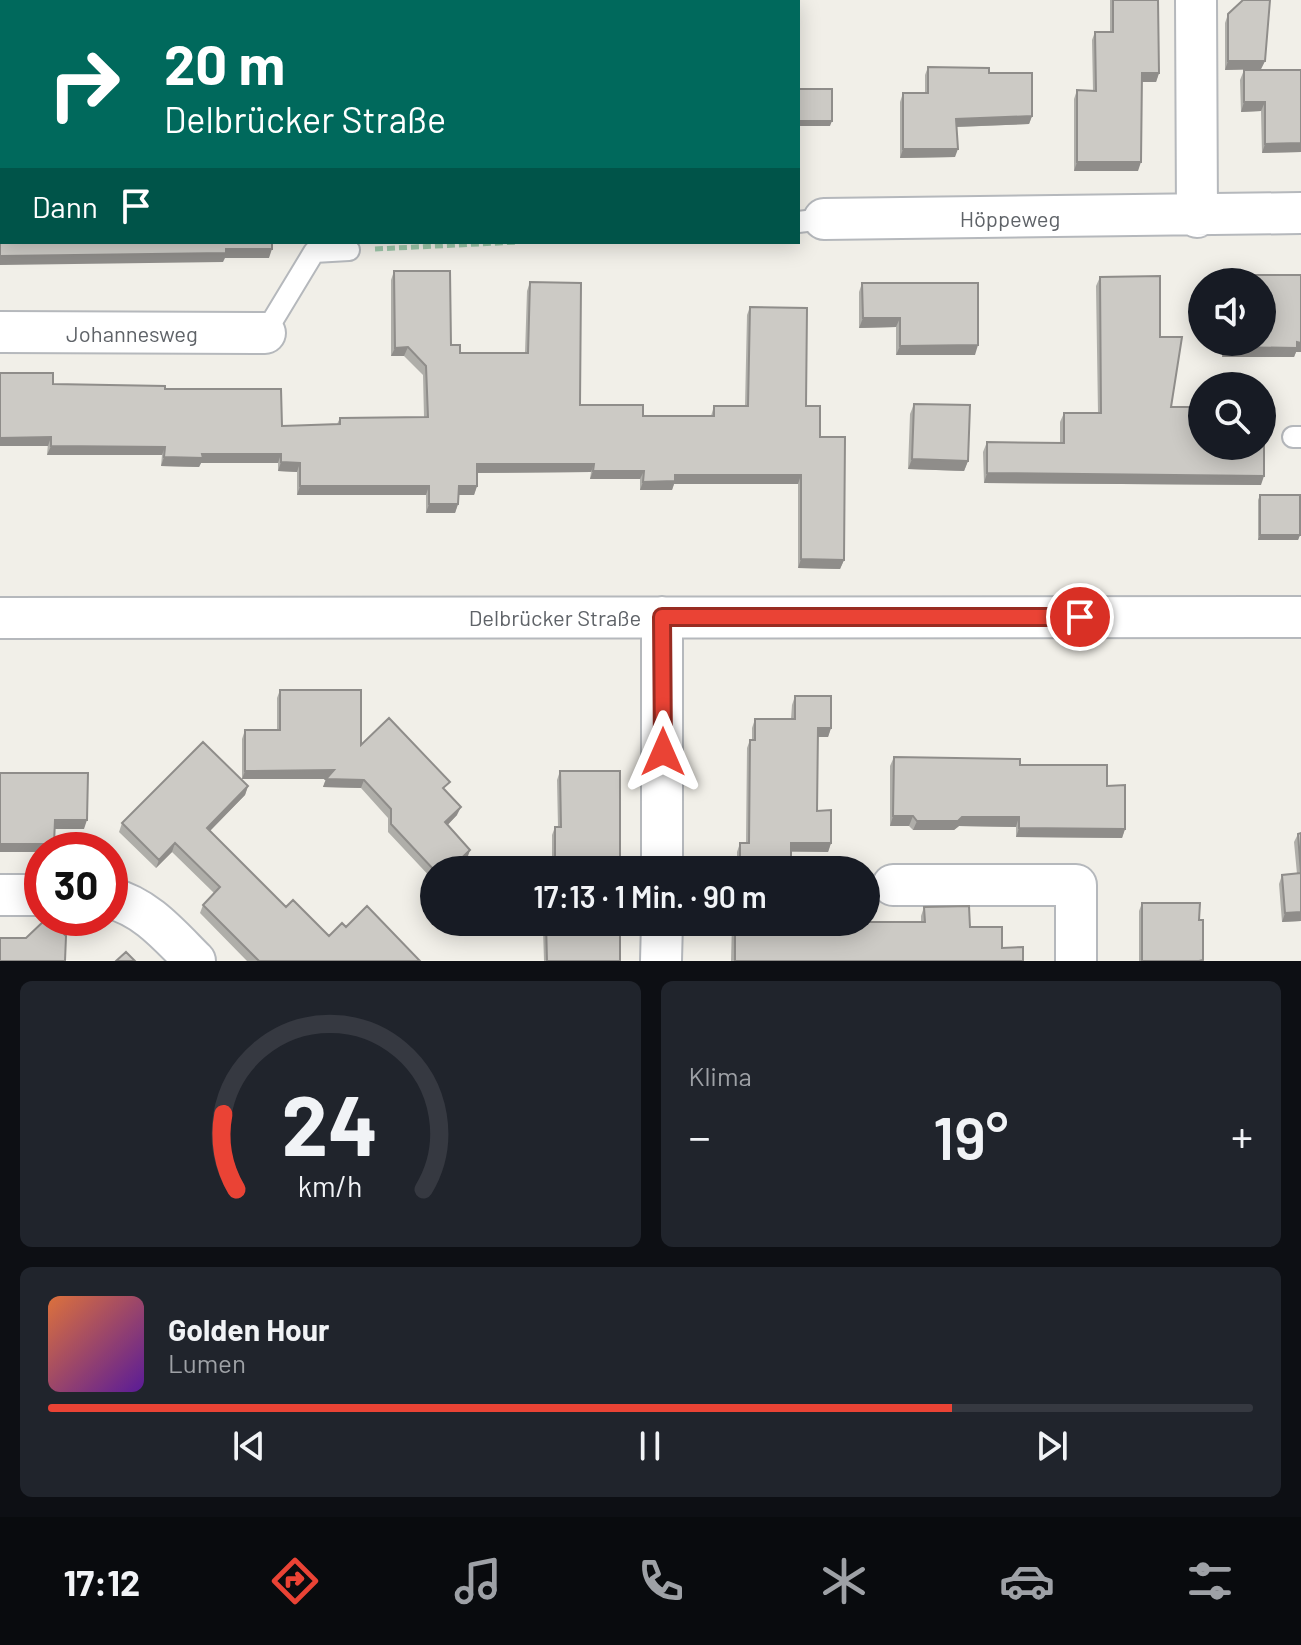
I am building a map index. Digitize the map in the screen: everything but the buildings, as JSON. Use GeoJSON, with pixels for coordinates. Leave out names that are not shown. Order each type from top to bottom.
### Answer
{"type":"FeatureCollection","features":[{"type":"Feature","properties":{"kind":"street"},"geometry":{"type":"LineString","coordinates":[[1196,0],[1197,217]]}},
{"type":"Feature","properties":{"kind":"street","name":"Höppeweg"},"geometry":{"type":"LineString","coordinates":[[811,220],[1197,217],[1301,213]]}},
{"type":"Feature","properties":{"kind":"street","name":"Johannesweg"},"geometry":{"type":"LineString","coordinates":[[0,332],[265,333]]}},
{"type":"Feature","properties":{"kind":"street"},"geometry":{"type":"LineString","coordinates":[[662,617],[662,856]]}},
{"type":"Feature","properties":{"kind":"street","name":"Delbrücker Straße"},"geometry":{"type":"LineString","coordinates":[[0,618],[1301,617]]}},
{"type":"Feature","properties":{"kind":"street"},"geometry":{"type":"LineString","coordinates":[[893,885],[1076,885],[1076,961]]}},
{"type":"Feature","properties":{"kind":"street"},"geometry":{"type":"LineString","coordinates":[[0,895],[24,895]]}},
{"type":"Feature","properties":{"kind":"street"},"geometry":{"type":"LineString","coordinates":[[128,904],[153,919],[195,961]]}},
{"type":"Feature","properties":{"kind":"street"},"geometry":{"type":"LineString","coordinates":[[661,961],[662,936]]}},
{"type":"Feature","properties":{"kind":"lane"},"geometry":{"type":"LineString","coordinates":[[265,333],[314,252],[349,250]]}},
{"type":"Feature","properties":{"kind":"path"},"geometry":{"type":"LineString","coordinates":[[349,250],[463,244]]}},
{"type":"Feature","properties":{"kind":"route"},"geometry":{"type":"LineString","coordinates":[[663,752],[662,617],[1080,617]]}}]}
